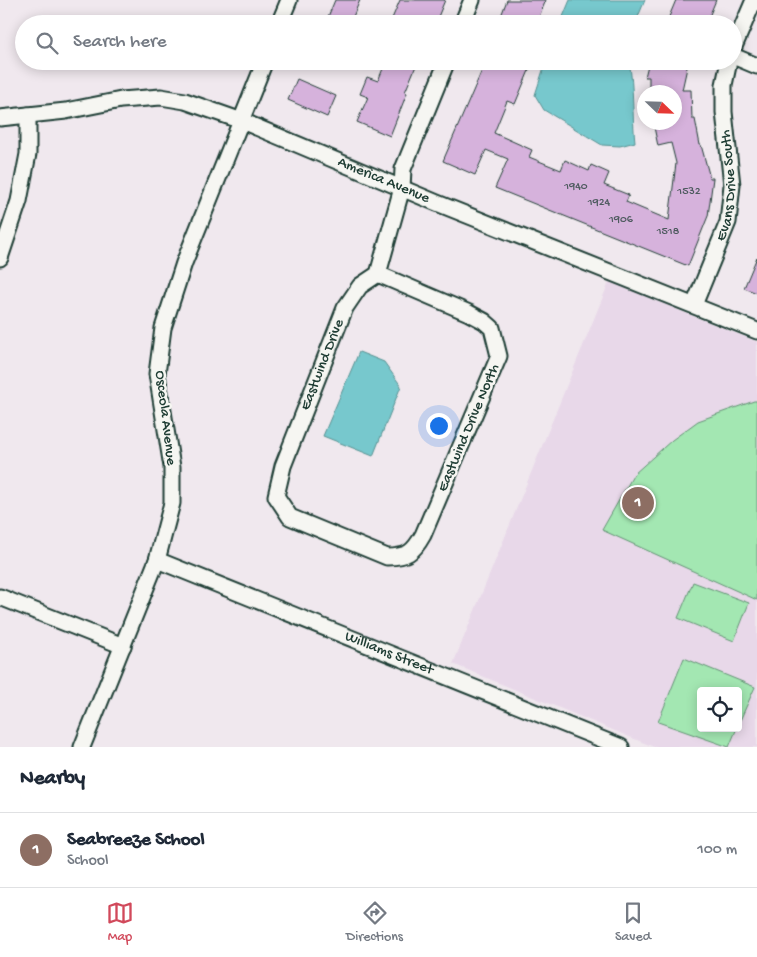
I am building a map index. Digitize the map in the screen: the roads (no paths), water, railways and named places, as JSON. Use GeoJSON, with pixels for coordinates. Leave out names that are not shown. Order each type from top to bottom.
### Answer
{"type":"FeatureCollection","features":[{"type":"Feature","properties":{"kind":"street"},"geometry":{"type":"LineString","coordinates":[[283,15],[289,0]]}},
{"type":"Feature","properties":{"kind":"street"},"geometry":{"type":"LineString","coordinates":[[466,15],[472,0]]}},
{"type":"Feature","properties":{"kind":"street"},"geometry":{"type":"LineString","coordinates":[[742,28],[754,0]]}},
{"type":"Feature","properties":{"kind":"street"},"geometry":{"type":"LineString","coordinates":[[742,60],[757,66]]}},
{"type":"Feature","properties":{"kind":"street","name":"Osceola Avenue"},"geometry":{"type":"LineString","coordinates":[[82,747],[157,560],[172,503],[172,467],[157,374],[163,328],[184,263],[262,70]]}},
{"type":"Feature","properties":{"kind":"street"},"geometry":{"type":"LineString","coordinates":[[378,274],[402,188],[403,169],[442,70]]}},
{"type":"Feature","properties":{"kind":"street","name":"Evans Drive South"},"geometry":{"type":"LineString","coordinates":[[694,305],[728,222],[732,185],[724,112],[724,85],[727,70]]}},
{"type":"Feature","properties":{"kind":"street","name":"America Avenue"},"geometry":{"type":"LineString","coordinates":[[0,118],[66,111],[121,100],[161,97],[185,101],[242,122],[757,331]]}},
{"type":"Feature","properties":{"kind":"street"},"geometry":{"type":"LineString","coordinates":[[0,258],[21,191],[28,154],[28,115]]}},
{"type":"Feature","properties":{"kind":"street","name":"Eastwind Drive North"},"geometry":{"type":"LineString","coordinates":[[321,530],[387,557],[401,557],[415,549],[438,501],[499,356],[492,328],[484,321],[378,274]]}},
{"type":"Feature","properties":{"kind":"street","name":"Eastwind Drive"},"geometry":{"type":"LineString","coordinates":[[321,530],[290,517],[276,496],[283,466],[345,308],[360,286],[378,274]]}},
{"type":"Feature","properties":{"kind":"street","name":"Williams Street"},"geometry":{"type":"LineString","coordinates":[[157,560],[621,747]]}},
{"type":"Feature","properties":{"kind":"street"},"geometry":{"type":"LineString","coordinates":[[0,597],[123,646]]}},
{"type":"Feature","properties":{"kind":"water"},"geometry":{"type":"Polygon","coordinates":[[[570,0],[645,0],[639,15],[564,15],[570,0]]]}},
{"type":"Feature","properties":{"kind":"water"},"geometry":{"type":"Polygon","coordinates":[[[543,70],[630,70],[635,142],[620,146],[602,145],[544,110],[535,95],[543,70]]]}},
{"type":"Feature","properties":{"kind":"water"},"geometry":{"type":"Polygon","coordinates":[[[359,352],[384,362],[401,386],[373,456],[323,436],[359,352]]]}},
{"type":"Feature","properties":{"kind":"place","name":"Seabreeze School"},"geometry":{"type":"Point","coordinates":[638,503]}}]}
